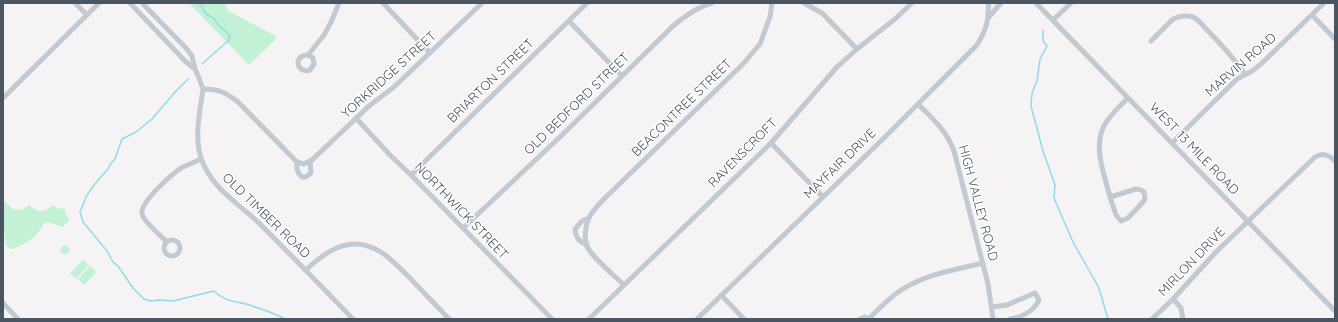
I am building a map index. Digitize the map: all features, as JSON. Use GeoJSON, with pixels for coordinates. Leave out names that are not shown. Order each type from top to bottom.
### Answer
{"type":"FeatureCollection","features":[{"type":"Feature","properties":{"kind":"street"},"geometry":{"type":"LineString","coordinates":[[75,3],[87,15]]}},
{"type":"Feature","properties":{"kind":"street"},"geometry":{"type":"LineString","coordinates":[[3,98],[99,3]]}},
{"type":"Feature","properties":{"kind":"street"},"geometry":{"type":"LineString","coordinates":[[130,3],[186,62],[195,68]]}},
{"type":"Feature","properties":{"kind":"street"},"geometry":{"type":"LineString","coordinates":[[142,3],[192,56],[203,89]]}},
{"type":"Feature","properties":{"kind":"street"},"geometry":{"type":"LineString","coordinates":[[308,55],[324,35],[339,3]]}},
{"type":"Feature","properties":{"kind":"street"},"geometry":{"type":"LineString","coordinates":[[383,3],[430,53]]}},
{"type":"Feature","properties":{"kind":"street","name":"YORKRIDGE STREET"},"geometry":{"type":"LineString","coordinates":[[203,89],[217,89],[238,102],[297,162],[297,170],[299,174],[302,177],[306,177],[311,173],[310,162],[356,118],[394,88],[482,3]]}},
{"type":"Feature","properties":{"kind":"street","name":"BRIARTON STREET"},"geometry":{"type":"LineString","coordinates":[[411,175],[587,3]]}},
{"type":"Feature","properties":{"kind":"street","name":"OLD BEDFORD STREET"},"geometry":{"type":"LineString","coordinates":[[463,228],[560,137],[673,26],[690,13],[712,3]]}},
{"type":"Feature","properties":{"kind":"street","name":"BEACONTREE STREET"},"geometry":{"type":"LineString","coordinates":[[586,244],[586,231],[589,218],[594,209],[743,64],[760,44],[770,17],[772,3]]}},
{"type":"Feature","properties":{"kind":"street"},"geometry":{"type":"LineString","coordinates":[[804,3],[822,13],[857,48]]}},
{"type":"Feature","properties":{"kind":"street","name":"RAVENSCROFT"},"geometry":{"type":"LineString","coordinates":[[589,319],[771,143],[832,72],[857,48],[896,19],[912,3]]}},
{"type":"Feature","properties":{"kind":"street","name":"MAYFAIR DRIVE"},"geometry":{"type":"LineString","coordinates":[[697,319],[977,45],[981,39],[988,18],[989,3]]}},
{"type":"Feature","properties":{"kind":"street","name":"MAYFAIR DRIVE"},"geometry":{"type":"LineString","coordinates":[[988,18],[1001,3]]}},
{"type":"Feature","properties":{"kind":"street","name":"WEST 13 MILE ROAD"},"geometry":{"type":"LineString","coordinates":[[1036,3],[1335,311]]}},
{"type":"Feature","properties":{"kind":"street"},"geometry":{"type":"LineString","coordinates":[[1053,20],[1071,3]]}},
{"type":"Feature","properties":{"kind":"street","name":"MARVIN ROAD"},"geometry":{"type":"LineString","coordinates":[[1172,143],[1237,79],[1261,64],[1324,3]]}},
{"type":"Feature","properties":{"kind":"street"},"geometry":{"type":"LineString","coordinates":[[1312,15],[1335,39]]}},
{"type":"Feature","properties":{"kind":"street"},"geometry":{"type":"LineString","coordinates":[[1151,41],[1168,23],[1176,18],[1185,16],[1193,17],[1229,53],[1246,74]]}},
{"type":"Feature","properties":{"kind":"street"},"geometry":{"type":"LineString","coordinates":[[569,21],[622,76]]}},
{"type":"Feature","properties":{"kind":"street"},"geometry":{"type":"LineString","coordinates":[[160,35],[167,29]]}},
{"type":"Feature","properties":{"kind":"street","name":"OLD TIMBER ROAD"},"geometry":{"type":"LineString","coordinates":[[203,89],[198,132],[198,147],[201,160],[211,178],[222,191],[254,218],[353,319]]}},
{"type":"Feature","properties":{"kind":"street"},"geometry":{"type":"LineString","coordinates":[[1110,197],[1141,190],[1144,192],[1145,198],[1141,205],[1128,218],[1121,221],[1116,215],[1110,197],[1101,161],[1099,148],[1100,133],[1107,121],[1128,98]]}},
{"type":"Feature","properties":{"kind":"street","name":"HIGH VALLEY ROAD"},"geometry":{"type":"LineString","coordinates":[[918,104],[942,128],[950,140],[954,150],[988,284],[993,319]]}},
{"type":"Feature","properties":{"kind":"street","name":"NORTHWICK STREET"},"geometry":{"type":"LineString","coordinates":[[356,118],[390,155],[552,319]]}},
{"type":"Feature","properties":{"kind":"street"},"geometry":{"type":"LineString","coordinates":[[771,143],[823,197]]}},
{"type":"Feature","properties":{"kind":"street","name":"MIRLON DRIVE"},"geometry":{"type":"LineString","coordinates":[[1152,319],[1173,299],[1216,251],[1315,157],[1320,154],[1325,154],[1335,161]]}},
{"type":"Feature","properties":{"kind":"street"},"geometry":{"type":"LineString","coordinates":[[167,242],[146,222],[142,215],[143,208],[150,197],[181,168],[201,160]]}},
{"type":"Feature","properties":{"kind":"street"},"geometry":{"type":"LineString","coordinates":[[297,162],[304,164],[310,162]]}},
{"type":"Feature","properties":{"kind":"street","name":"BEACONTREE STREET"},"geometry":{"type":"LineString","coordinates":[[589,218],[582,221],[576,229],[576,236],[580,241],[586,244],[593,254],[624,285]]}},
{"type":"Feature","properties":{"kind":"street"},"geometry":{"type":"LineString","coordinates":[[306,270],[324,253],[335,248],[354,244],[373,248],[391,259],[449,319]]}},
{"type":"Feature","properties":{"kind":"street"},"geometry":{"type":"LineString","coordinates":[[860,319],[865,317],[869,319],[894,296],[911,284],[932,276],[982,263]]}},
{"type":"Feature","properties":{"kind":"street"},"geometry":{"type":"LineString","coordinates":[[992,307],[1007,305],[1035,293],[1039,300],[1036,306],[1023,315],[1010,319]]}},
{"type":"Feature","properties":{"kind":"street"},"geometry":{"type":"LineString","coordinates":[[721,295],[744,319]]}},
{"type":"Feature","properties":{"kind":"street"},"geometry":{"type":"LineString","coordinates":[[1173,299],[1180,308],[1184,319]]}},
{"type":"Feature","properties":{"kind":"street"},"geometry":{"type":"LineString","coordinates":[[3,303],[18,319]]}},
{"type":"Feature","properties":{"kind":"green space"},"geometry":{"type":"Polygon","coordinates":[[[189,3],[226,3],[228,11],[276,36],[274,41],[249,65],[189,3]]]}},
{"type":"Feature","properties":{"kind":"green space"},"geometry":{"type":"Polygon","coordinates":[[[3,200],[14,210],[23,209],[29,205],[38,211],[46,210],[53,205],[59,209],[64,208],[69,220],[63,227],[48,222],[43,224],[38,233],[30,240],[11,249],[6,245],[3,223],[3,200]]]}},
{"type":"Feature","properties":{"kind":"green space"},"geometry":{"type":"Polygon","coordinates":[[[65,245],[70,250],[65,255],[60,250],[65,245]]]}},
{"type":"Feature","properties":{"kind":"green space"},"geometry":{"type":"Polygon","coordinates":[[[83,260],[89,265],[76,279],[70,273],[83,260]]]}},
{"type":"Feature","properties":{"kind":"green space"},"geometry":{"type":"Polygon","coordinates":[[[90,266],[96,272],[84,285],[78,279],[90,266]]]}},
{"type":"Feature","properties":{"kind":"waterway"},"geometry":{"type":"LineString","coordinates":[[198,3],[202,6],[206,14],[213,18],[230,37],[228,41],[202,64]]}},
{"type":"Feature","properties":{"kind":"waterway"},"geometry":{"type":"LineString","coordinates":[[1043,30],[1043,41],[1047,46],[1040,59],[1037,81],[1032,93],[1031,106],[1043,151],[1055,185],[1054,197],[1056,203],[1073,242],[1099,288],[1108,319]]}},
{"type":"Feature","properties":{"kind":"waterway"},"geometry":{"type":"LineString","coordinates":[[188,79],[152,119],[136,132],[122,139],[115,159],[87,195],[80,212],[83,222],[107,251],[113,262],[118,266],[133,288],[144,299],[150,301],[173,301],[214,291],[225,299],[256,307],[285,319]]}}]}
